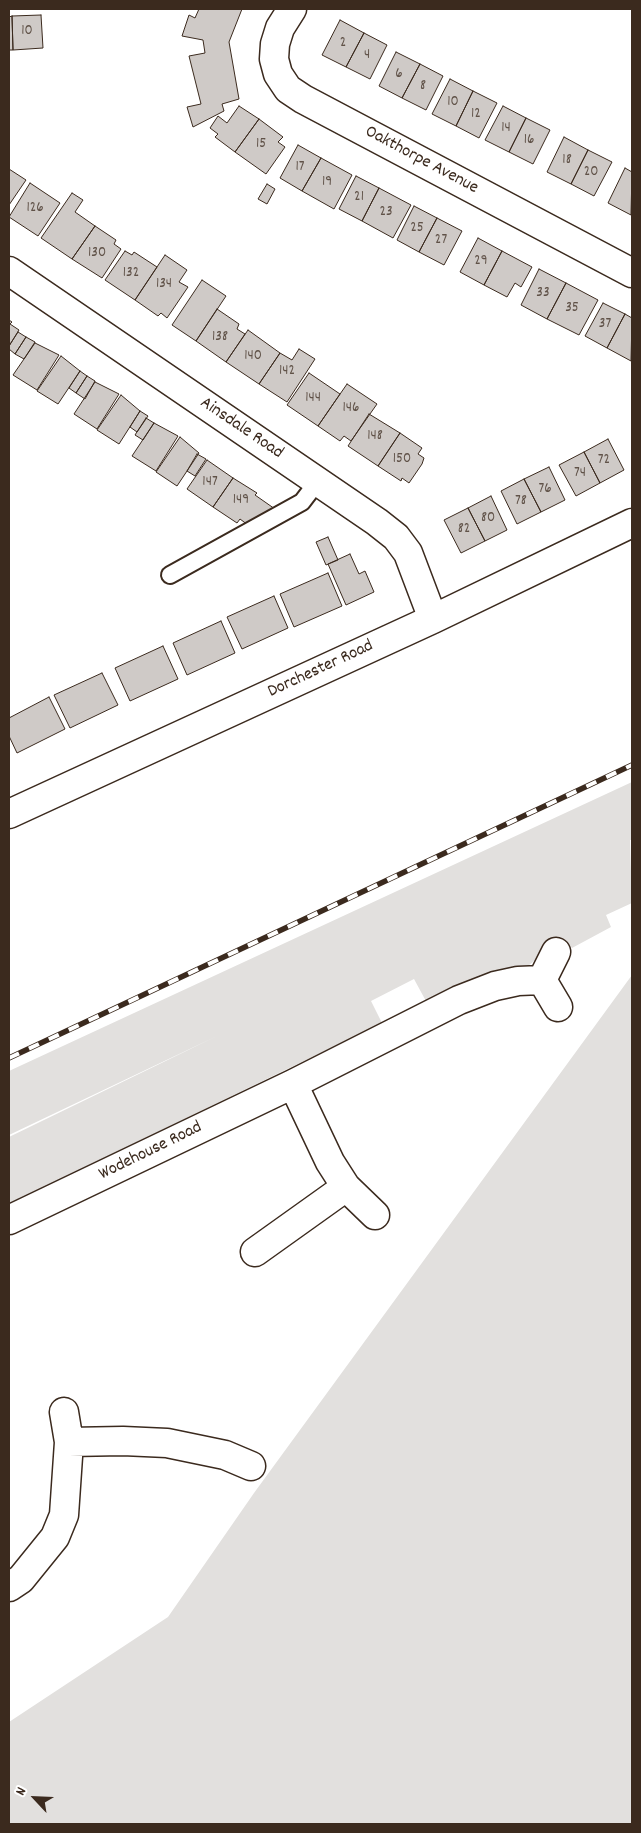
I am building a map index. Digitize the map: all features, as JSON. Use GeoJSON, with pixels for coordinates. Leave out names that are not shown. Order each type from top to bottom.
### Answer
{"type":"FeatureCollection","features":[{"type":"Feature","properties":{"kind":"street","name":"Oakthorpe Avenue"},"geometry":{"type":"LineString","coordinates":[[292,9],[280,28],[275,44],[274,59],[278,74],[288,89],[303,99],[632,272]]}},
{"type":"Feature","properties":{"kind":"street","name":"Ainsdale Road"},"geometry":{"type":"LineString","coordinates":[[9,272],[318,481],[396,537],[408,553],[433,619]]}},
{"type":"Feature","properties":{"kind":"street","name":"Dorchester Road"},"geometry":{"type":"LineString","coordinates":[[9,814],[433,619],[632,523]]}},
{"type":"Feature","properties":{"kind":"street"},"geometry":{"type":"LineString","coordinates":[[556,952],[542,980],[558,1007]]}},
{"type":"Feature","properties":{"kind":"street","name":"Wodehouse Road"},"geometry":{"type":"LineString","coordinates":[[9,1220],[293,1084],[459,1000],[495,986],[518,981],[542,980]]}},
{"type":"Feature","properties":{"kind":"street"},"geometry":{"type":"LineString","coordinates":[[293,1084],[330,1162],[346,1187],[375,1215]]}},
{"type":"Feature","properties":{"kind":"street"},"geometry":{"type":"LineString","coordinates":[[255,1252],[346,1187]]}},
{"type":"Feature","properties":{"kind":"street"},"geometry":{"type":"LineString","coordinates":[[9,1587],[21,1579],[55,1537],[64,1515],[69,1442],[64,1412]]}},
{"type":"Feature","properties":{"kind":"street"},"geometry":{"type":"LineString","coordinates":[[69,1442],[123,1441],[229,1445],[251,1466]]}},
{"type":"Feature","properties":{"kind":"lane"},"geometry":{"type":"LineString","coordinates":[[170,575],[302,502],[318,481]]}},
{"type":"Feature","properties":{"kind":"shaded area"},"geometry":{"type":"Polygon","coordinates":[[[632,782],[632,840],[630,840],[632,903],[606,915],[611,927],[572,948],[562,938],[553,938],[546,943],[534,961],[528,966],[487,974],[427,1003],[414,979],[371,1001],[382,1023],[9,1204],[9,1137],[217,1036],[9,1135],[9,1071],[632,782]]]}},
{"type":"Feature","properties":{"kind":"shaded area"},"geometry":{"type":"Polygon","coordinates":[[[632,975],[632,1824],[9,1824],[9,1722],[168,1617],[254,1493],[632,975]]]}},
{"type":"Feature","properties":{"kind":"building"},"geometry":{"type":"Polygon","coordinates":[[[199,9],[242,9],[229,42],[239,99],[222,104],[224,111],[193,127],[187,107],[201,104],[189,56],[205,53],[203,40],[182,36],[189,15],[195,18],[199,9]]]}},
{"type":"Feature","properties":{"kind":"building"},"geometry":{"type":"Polygon","coordinates":[[[41,15],[43,48],[13,50],[12,16],[41,15]]]}},
{"type":"Feature","properties":{"kind":"building"},"geometry":{"type":"Polygon","coordinates":[[[12,16],[13,50],[9,50],[9,17],[12,16]]]}},
{"type":"Feature","properties":{"kind":"building"},"geometry":{"type":"Polygon","coordinates":[[[340,20],[364,33],[346,67],[322,55],[340,20]]]}},
{"type":"Feature","properties":{"kind":"building"},"geometry":{"type":"Polygon","coordinates":[[[364,33],[387,45],[370,79],[346,67],[364,33]]]}},
{"type":"Feature","properties":{"kind":"building"},"geometry":{"type":"Polygon","coordinates":[[[396,52],[420,64],[402,98],[379,86],[396,52]]]}},
{"type":"Feature","properties":{"kind":"building"},"geometry":{"type":"Polygon","coordinates":[[[420,64],[443,76],[426,110],[402,98],[420,64]]]}},
{"type":"Feature","properties":{"kind":"building"},"geometry":{"type":"Polygon","coordinates":[[[450,79],[473,91],[456,126],[432,114],[450,79]]]}},
{"type":"Feature","properties":{"kind":"building"},"geometry":{"type":"Polygon","coordinates":[[[473,91],[497,103],[479,138],[456,126],[473,91]]]}},
{"type":"Feature","properties":{"kind":"building"},"geometry":{"type":"Polygon","coordinates":[[[239,106],[259,119],[235,152],[215,137],[218,134],[210,128],[218,116],[227,123],[239,106]]]}},
{"type":"Feature","properties":{"kind":"building"},"geometry":{"type":"Polygon","coordinates":[[[503,106],[526,118],[509,152],[485,140],[503,106]]]}},
{"type":"Feature","properties":{"kind":"building"},"geometry":{"type":"Polygon","coordinates":[[[526,118],[550,130],[533,164],[509,152],[526,118]]]}},
{"type":"Feature","properties":{"kind":"building"},"geometry":{"type":"Polygon","coordinates":[[[259,119],[283,137],[278,142],[285,147],[266,174],[235,152],[259,119]]]}},
{"type":"Feature","properties":{"kind":"building"},"geometry":{"type":"Polygon","coordinates":[[[564,137],[588,150],[571,184],[547,172],[564,137]]]}},
{"type":"Feature","properties":{"kind":"building"},"geometry":{"type":"Polygon","coordinates":[[[298,145],[321,158],[302,191],[280,178],[298,145]]]}},
{"type":"Feature","properties":{"kind":"building"},"geometry":{"type":"Polygon","coordinates":[[[588,150],[612,162],[594,196],[571,184],[588,150]]]}},
{"type":"Feature","properties":{"kind":"building"},"geometry":{"type":"Polygon","coordinates":[[[321,158],[352,175],[334,209],[302,191],[321,158]]]}},
{"type":"Feature","properties":{"kind":"building"},"geometry":{"type":"Polygon","coordinates":[[[625,168],[632,172],[631,215],[608,203],[625,168]]]}},
{"type":"Feature","properties":{"kind":"building"},"geometry":{"type":"Polygon","coordinates":[[[9,169],[26,180],[9,205],[9,169]]]}},
{"type":"Feature","properties":{"kind":"building"},"geometry":{"type":"Polygon","coordinates":[[[356,176],[379,188],[362,221],[339,209],[356,176]]]}},
{"type":"Feature","properties":{"kind":"building"},"geometry":{"type":"Polygon","coordinates":[[[30,183],[60,203],[38,236],[9,217],[30,183]]]}},
{"type":"Feature","properties":{"kind":"building"},"geometry":{"type":"Polygon","coordinates":[[[267,184],[275,189],[267,204],[258,199],[267,184]]]}},
{"type":"Feature","properties":{"kind":"building"},"geometry":{"type":"Polygon","coordinates":[[[379,188],[411,205],[393,238],[362,221],[379,188]]]}},
{"type":"Feature","properties":{"kind":"building"},"geometry":{"type":"Polygon","coordinates":[[[72,193],[83,200],[75,212],[95,226],[72,259],[41,238],[72,193]]]}},
{"type":"Feature","properties":{"kind":"building"},"geometry":{"type":"Polygon","coordinates":[[[414,206],[437,218],[419,252],[397,240],[414,206]]]}},
{"type":"Feature","properties":{"kind":"building"},"geometry":{"type":"Polygon","coordinates":[[[437,218],[462,231],[444,265],[419,252],[437,218]]]}},
{"type":"Feature","properties":{"kind":"building"},"geometry":{"type":"Polygon","coordinates":[[[95,226],[116,240],[114,244],[121,249],[102,278],[72,259],[95,226]]]}},
{"type":"Feature","properties":{"kind":"building"},"geometry":{"type":"Polygon","coordinates":[[[478,238],[502,251],[484,285],[460,272],[478,238]]]}},
{"type":"Feature","properties":{"kind":"building"},"geometry":{"type":"Polygon","coordinates":[[[125,251],[132,255],[134,252],[157,267],[135,300],[105,280],[125,251]]]}},
{"type":"Feature","properties":{"kind":"building"},"geometry":{"type":"Polygon","coordinates":[[[502,251],[532,267],[521,287],[515,283],[507,297],[484,285],[502,251]]]}},
{"type":"Feature","properties":{"kind":"building"},"geometry":{"type":"Polygon","coordinates":[[[165,255],[187,270],[179,282],[188,287],[167,318],[161,313],[158,316],[135,300],[165,255]]]}},
{"type":"Feature","properties":{"kind":"building"},"geometry":{"type":"Polygon","coordinates":[[[539,269],[566,283],[547,319],[521,305],[539,269]]]}},
{"type":"Feature","properties":{"kind":"building"},"geometry":{"type":"Polygon","coordinates":[[[202,280],[226,296],[196,341],[172,325],[202,280]]]}},
{"type":"Feature","properties":{"kind":"building"},"geometry":{"type":"Polygon","coordinates":[[[566,283],[598,300],[579,335],[547,319],[566,283]]]}},
{"type":"Feature","properties":{"kind":"building"},"geometry":{"type":"Polygon","coordinates":[[[603,303],[625,314],[607,348],[585,336],[603,303]]]}},
{"type":"Feature","properties":{"kind":"building"},"geometry":{"type":"Polygon","coordinates":[[[217,309],[239,324],[237,329],[245,334],[226,362],[196,341],[217,309]]]}},
{"type":"Feature","properties":{"kind":"building"},"geometry":{"type":"Polygon","coordinates":[[[625,314],[632,318],[631,361],[607,348],[625,314]]]}},
{"type":"Feature","properties":{"kind":"building"},"geometry":{"type":"Polygon","coordinates":[[[9,320],[12,322],[10,324],[19,330],[9,346],[9,320]]]}},
{"type":"Feature","properties":{"kind":"building"},"geometry":{"type":"Polygon","coordinates":[[[248,330],[280,353],[259,384],[226,362],[248,330]]]}},
{"type":"Feature","properties":{"kind":"building"},"geometry":{"type":"Polygon","coordinates":[[[18,332],[26,337],[15,354],[9,349],[9,346],[18,332]]]}},
{"type":"Feature","properties":{"kind":"building"},"geometry":{"type":"Polygon","coordinates":[[[26,337],[35,342],[24,359],[15,354],[26,337]]]}},
{"type":"Feature","properties":{"kind":"building"},"geometry":{"type":"Polygon","coordinates":[[[35,343],[59,355],[37,390],[13,375],[35,343]]]}},
{"type":"Feature","properties":{"kind":"building"},"geometry":{"type":"Polygon","coordinates":[[[299,349],[315,359],[287,402],[259,384],[280,353],[292,360],[299,349]]]}},
{"type":"Feature","properties":{"kind":"building"},"geometry":{"type":"Polygon","coordinates":[[[61,356],[80,371],[58,404],[37,391],[61,356]]]}},
{"type":"Feature","properties":{"kind":"building"},"geometry":{"type":"Polygon","coordinates":[[[80,371],[87,376],[76,393],[69,388],[80,371]]]}},
{"type":"Feature","properties":{"kind":"building"},"geometry":{"type":"Polygon","coordinates":[[[309,373],[340,394],[318,426],[287,405],[309,373]]]}},
{"type":"Feature","properties":{"kind":"building"},"geometry":{"type":"Polygon","coordinates":[[[87,376],[95,381],[85,399],[76,393],[87,376]]]}},
{"type":"Feature","properties":{"kind":"building"},"geometry":{"type":"Polygon","coordinates":[[[95,382],[119,394],[97,429],[74,414],[95,382]]]}},
{"type":"Feature","properties":{"kind":"building"},"geometry":{"type":"Polygon","coordinates":[[[347,384],[377,404],[351,441],[344,436],[340,441],[318,426],[347,384]]]}},
{"type":"Feature","properties":{"kind":"building"},"geometry":{"type":"Polygon","coordinates":[[[121,395],[140,411],[119,444],[97,430],[121,395]]]}},
{"type":"Feature","properties":{"kind":"building"},"geometry":{"type":"Polygon","coordinates":[[[140,411],[148,416],[137,432],[130,427],[140,411]]]}},
{"type":"Feature","properties":{"kind":"building"},"geometry":{"type":"Polygon","coordinates":[[[369,414],[400,433],[378,466],[348,446],[369,414]]]}},
{"type":"Feature","properties":{"kind":"building"},"geometry":{"type":"Polygon","coordinates":[[[146,418],[154,423],[143,440],[135,435],[146,418]]]}},
{"type":"Feature","properties":{"kind":"building"},"geometry":{"type":"Polygon","coordinates":[[[154,423],[178,436],[156,471],[132,456],[154,423]]]}},
{"type":"Feature","properties":{"kind":"building"},"geometry":{"type":"Polygon","coordinates":[[[400,433],[422,448],[418,454],[424,458],[409,483],[402,478],[401,481],[378,466],[400,433]]]}},
{"type":"Feature","properties":{"kind":"building"},"geometry":{"type":"Polygon","coordinates":[[[180,437],[199,453],[177,486],[156,472],[180,437]]]}},
{"type":"Feature","properties":{"kind":"building"},"geometry":{"type":"Polygon","coordinates":[[[608,439],[624,470],[600,483],[584,452],[608,439]]]}},
{"type":"Feature","properties":{"kind":"building"},"geometry":{"type":"Polygon","coordinates":[[[584,452],[600,483],[576,496],[559,465],[584,452]]]}},
{"type":"Feature","properties":{"kind":"building"},"geometry":{"type":"Polygon","coordinates":[[[197,454],[206,459],[195,476],[187,471],[197,454]]]}},
{"type":"Feature","properties":{"kind":"building"},"geometry":{"type":"Polygon","coordinates":[[[207,460],[233,478],[213,507],[187,489],[207,460]]]}},
{"type":"Feature","properties":{"kind":"building"},"geometry":{"type":"Polygon","coordinates":[[[549,467],[565,500],[541,512],[524,479],[549,467]]]}},
{"type":"Feature","properties":{"kind":"building"},"geometry":{"type":"Polygon","coordinates":[[[233,478],[257,493],[255,495],[275,509],[248,525],[240,519],[237,523],[213,507],[233,478]]]}},
{"type":"Feature","properties":{"kind":"building"},"geometry":{"type":"Polygon","coordinates":[[[524,479],[541,512],[517,524],[501,491],[524,479]]]}},
{"type":"Feature","properties":{"kind":"building"},"geometry":{"type":"Polygon","coordinates":[[[491,496],[507,530],[485,541],[468,508],[491,496]]]}},
{"type":"Feature","properties":{"kind":"building"},"geometry":{"type":"Polygon","coordinates":[[[468,508],[485,541],[461,553],[444,520],[468,508]]]}},
{"type":"Feature","properties":{"kind":"building"},"geometry":{"type":"Polygon","coordinates":[[[328,537],[338,560],[326,565],[316,542],[328,537]]]}},
{"type":"Feature","properties":{"kind":"building"},"geometry":{"type":"Polygon","coordinates":[[[350,554],[359,574],[365,571],[374,592],[346,605],[328,564],[350,554]]]}},
{"type":"Feature","properties":{"kind":"building"},"geometry":{"type":"Polygon","coordinates":[[[328,573],[342,606],[294,627],[280,594],[328,573]]]}},
{"type":"Feature","properties":{"kind":"building"},"geometry":{"type":"Polygon","coordinates":[[[274,596],[288,628],[242,649],[227,617],[274,596]]]}},
{"type":"Feature","properties":{"kind":"building"},"geometry":{"type":"Polygon","coordinates":[[[221,621],[235,653],[187,675],[173,643],[221,621]]]}},
{"type":"Feature","properties":{"kind":"building"},"geometry":{"type":"Polygon","coordinates":[[[163,646],[178,679],[130,701],[115,668],[163,646]]]}},
{"type":"Feature","properties":{"kind":"building"},"geometry":{"type":"Polygon","coordinates":[[[102,673],[118,705],[70,728],[54,695],[102,673]]]}},
{"type":"Feature","properties":{"kind":"building"},"geometry":{"type":"Polygon","coordinates":[[[49,697],[65,729],[17,753],[9,736],[9,718],[49,697]]]}},
{"type":"Feature","properties":{"kind":"railway"},"geometry":{"type":"LineString","coordinates":[[9,1058],[632,765]]}}]}
